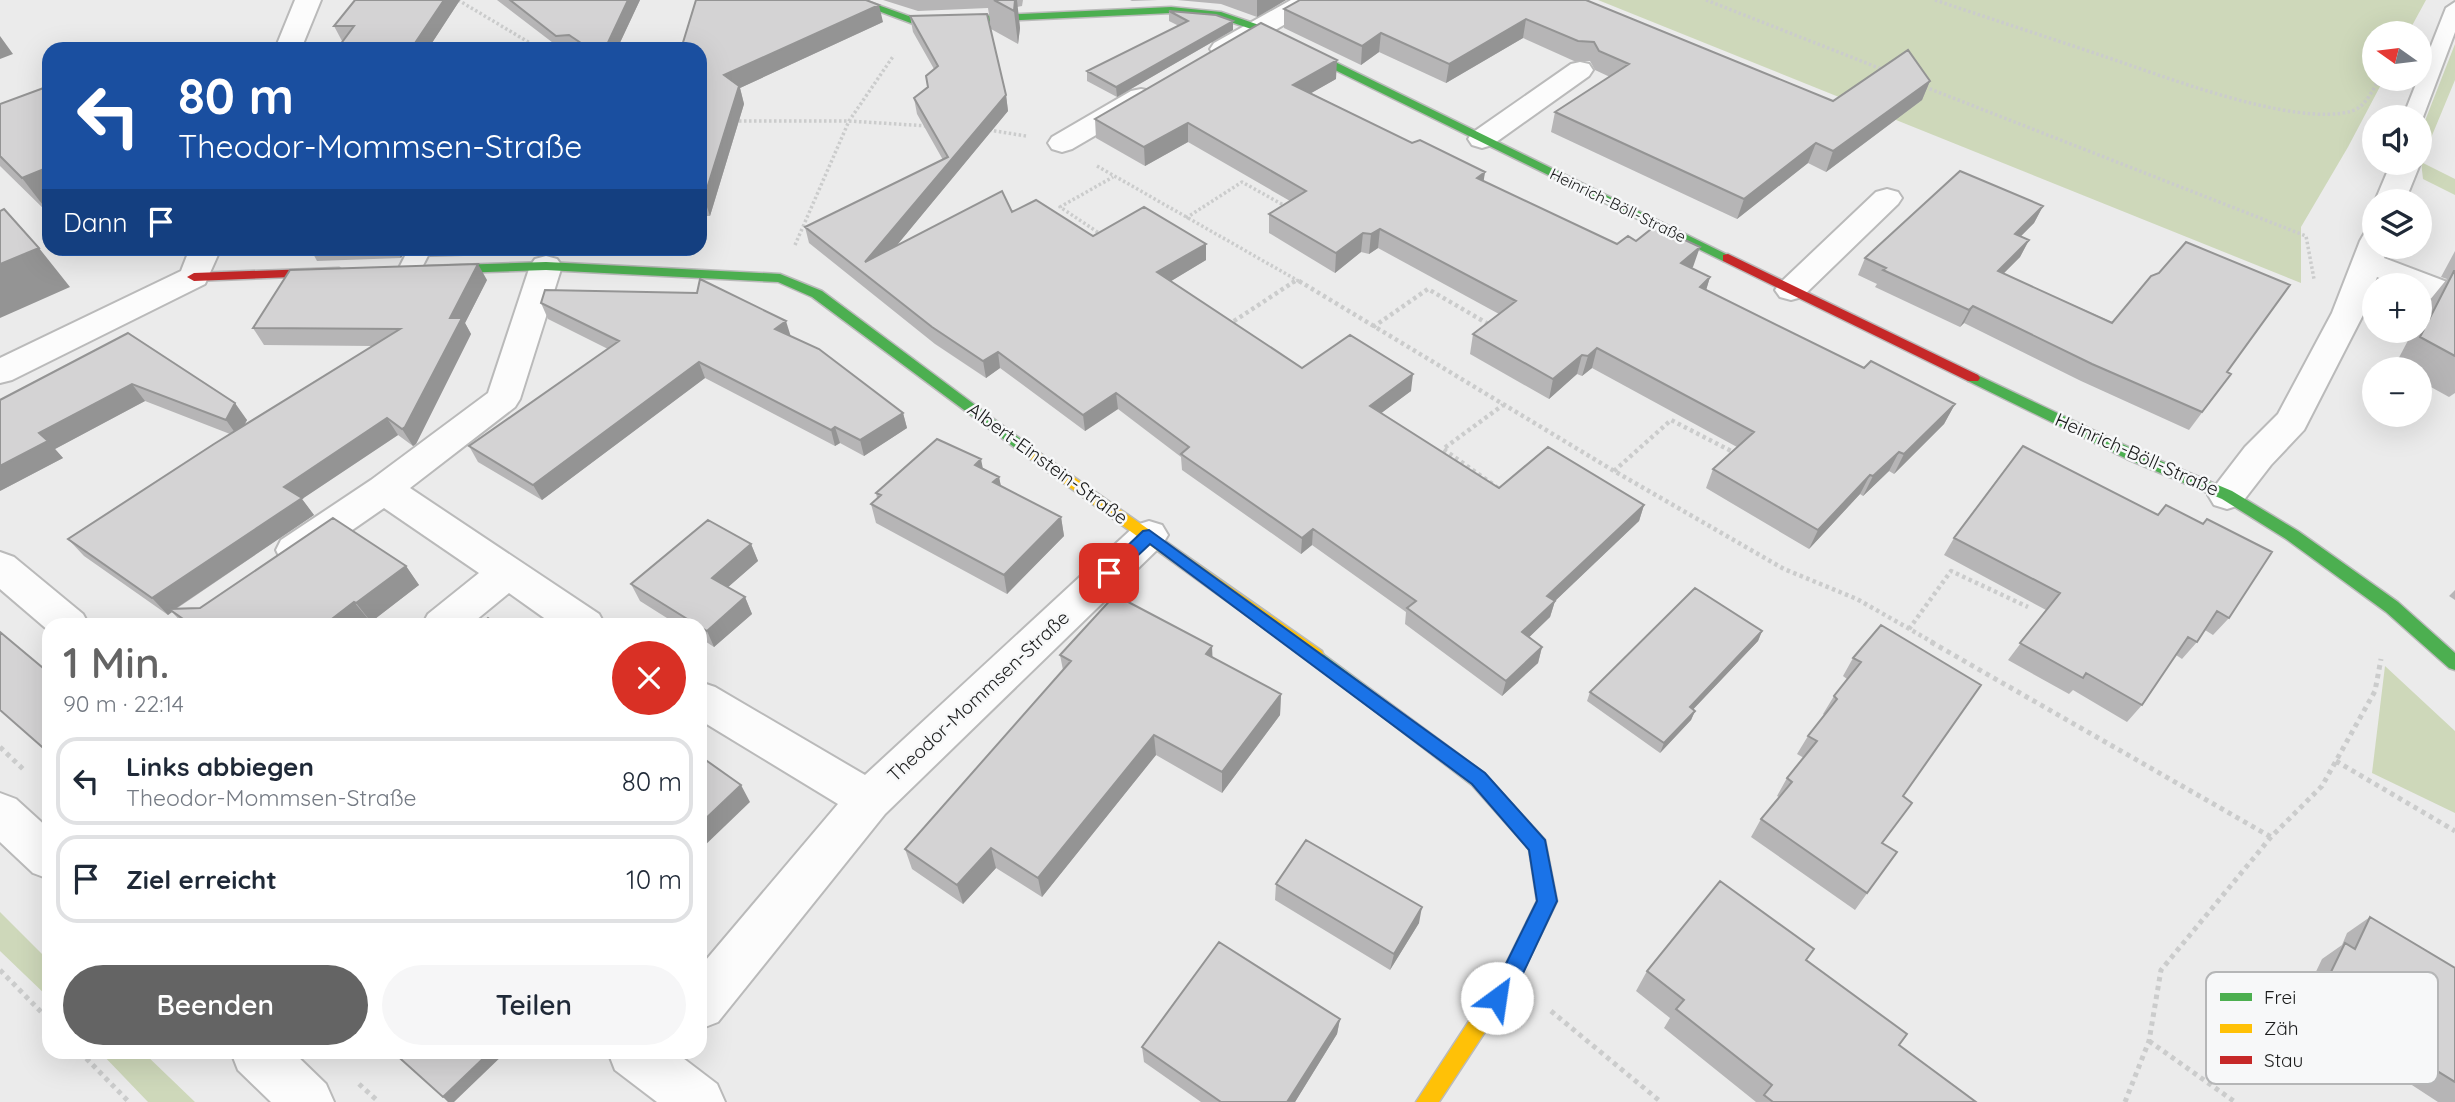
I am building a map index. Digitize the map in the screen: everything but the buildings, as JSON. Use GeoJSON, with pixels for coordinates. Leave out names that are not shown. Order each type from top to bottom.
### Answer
{"type":"FeatureCollection","features":[{"type":"Feature","properties":{"kind":"street"},"geometry":{"type":"LineString","coordinates":[[291,42],[307,0]]}},
{"type":"Feature","properties":{"kind":"street","name":"Heinrich-Böll-Straße"},"geometry":{"type":"LineString","coordinates":[[854,0],[916,22],[1171,10],[1221,15],[1258,28],[2132,455],[2227,495],[2292,536],[2392,607],[2455,663]]}},
{"type":"Feature","properties":{"kind":"street"},"geometry":{"type":"LineString","coordinates":[[1201,62],[1309,0]]}},
{"type":"Feature","properties":{"kind":"street"},"geometry":{"type":"LineString","coordinates":[[1482,139],[1580,70]]}},
{"type":"Feature","properties":{"kind":"street"},"geometry":{"type":"LineString","coordinates":[[1062,143],[1166,82]]}},
{"type":"Feature","properties":{"kind":"street"},"geometry":{"type":"LineString","coordinates":[[1791,290],[1887,198]]}},
{"type":"Feature","properties":{"kind":"street"},"geometry":{"type":"LineString","coordinates":[[2227,495],[2258,456],[2292,421],[2348,313],[2368,259]]}},
{"type":"Feature","properties":{"kind":"street"},"geometry":{"type":"LineString","coordinates":[[2384,259],[2455,297]]}},
{"type":"Feature","properties":{"kind":"street"},"geometry":{"type":"LineString","coordinates":[[0,372],[200,263],[356,272]]}},
{"type":"Feature","properties":{"kind":"street"},"geometry":{"type":"LineString","coordinates":[[262,572],[384,489],[503,399],[546,266]]}},
{"type":"Feature","properties":{"kind":"street","name":"Albert-Einstein-Straße"},"geometry":{"type":"LineString","coordinates":[[403,271],[546,266],[780,278],[817,294],[1478,779],[1538,846],[1547,901],[1510,977],[1427,1102]]}},
{"type":"Feature","properties":{"kind":"street"},"geometry":{"type":"LineString","coordinates":[[384,489],[574,618]]}},
{"type":"Feature","properties":{"kind":"street","name":"Theodor-Mommsen-Straße"},"geometry":{"type":"LineString","coordinates":[[707,997],[869,800],[1149,536]]}},
{"type":"Feature","properties":{"kind":"street"},"geometry":{"type":"LineString","coordinates":[[0,567],[61,618]]}},
{"type":"Feature","properties":{"kind":"street"},"geometry":{"type":"LineString","coordinates":[[451,618],[507,573]]}},
{"type":"Feature","properties":{"kind":"street"},"geometry":{"type":"LineString","coordinates":[[707,703],[869,800]]}},
{"type":"Feature","properties":{"kind":"street"},"geometry":{"type":"LineString","coordinates":[[0,813],[42,852]]}},
{"type":"Feature","properties":{"kind":"street"},"geometry":{"type":"LineString","coordinates":[[263,1059],[308,1102]]}},
{"type":"Feature","properties":{"kind":"street"},"geometry":{"type":"LineString","coordinates":[[651,1059],[699,1102]]}},
{"type":"Feature","properties":{"kind":"lane"},"geometry":{"type":"LineString","coordinates":[[2418,105],[2455,8]]}},
{"type":"Feature","properties":{"kind":"lane"},"geometry":{"type":"LineString","coordinates":[[403,271],[415,256]]}},
{"type":"Feature","properties":{"kind":"path"},"geometry":{"type":"LineString","coordinates":[[458,0],[528,42]]}},
{"type":"Feature","properties":{"kind":"path"},"geometry":{"type":"LineString","coordinates":[[1706,0],[1892,74]]}},
{"type":"Feature","properties":{"kind":"path"},"geometry":{"type":"LineString","coordinates":[[1935,0],[2151,72],[2286,111],[2326,114],[2354,110],[2367,100],[2372,91]]}},
{"type":"Feature","properties":{"kind":"path"},"geometry":{"type":"LineString","coordinates":[[780,278],[849,121],[916,22]]}},
{"type":"Feature","properties":{"kind":"path"},"geometry":{"type":"LineString","coordinates":[[1917,84],[2306,236],[2313,279],[2348,313]]}},
{"type":"Feature","properties":{"kind":"path"},"geometry":{"type":"LineString","coordinates":[[727,121],[849,121],[933,126]]}},
{"type":"Feature","properties":{"kind":"path"},"geometry":{"type":"LineString","coordinates":[[989,130],[1062,143],[1113,177],[1297,280],[1614,471],[1784,569],[1857,599],[2272,837]]}},
{"type":"Feature","properties":{"kind":"path"},"geometry":{"type":"LineString","coordinates":[[1103,236],[1060,206],[1113,177]]}},
{"type":"Feature","properties":{"kind":"path"},"geometry":{"type":"LineString","coordinates":[[1186,218],[1242,182],[1290,209]]}},
{"type":"Feature","properties":{"kind":"path"},"geometry":{"type":"LineString","coordinates":[[1241,331],[1231,323],[1297,280]]}},
{"type":"Feature","properties":{"kind":"path"},"geometry":{"type":"LineString","coordinates":[[1373,327],[1428,289],[1490,326]]}},
{"type":"Feature","properties":{"kind":"path"},"geometry":{"type":"LineString","coordinates":[[1498,488],[1443,449],[1503,405]]}},
{"type":"Feature","properties":{"kind":"path"},"geometry":{"type":"LineString","coordinates":[[1614,471],[1671,421],[1735,453]]}},
{"type":"Feature","properties":{"kind":"path"},"geometry":{"type":"LineString","coordinates":[[1909,629],[1951,571],[2028,607]]}},
{"type":"Feature","properties":{"kind":"path"},"geometry":{"type":"LineString","coordinates":[[2124,1102],[2149,1041],[2161,970],[2272,837],[2322,786],[2375,691],[2392,607]]}},
{"type":"Feature","properties":{"kind":"path"},"geometry":{"type":"LineString","coordinates":[[2336,761],[2455,831]]}},
{"type":"Feature","properties":{"kind":"path"},"geometry":{"type":"LineString","coordinates":[[0,970],[42,1013]]}},
{"type":"Feature","properties":{"kind":"path"},"geometry":{"type":"LineString","coordinates":[[1510,977],[1661,1102]]}},
{"type":"Feature","properties":{"kind":"path"},"geometry":{"type":"LineString","coordinates":[[2149,1041],[2206,1081]]}},
{"type":"Feature","properties":{"kind":"path"},"geometry":{"type":"LineString","coordinates":[[87,1059],[129,1102]]}},
{"type":"Feature","properties":{"kind":"path"},"geometry":{"type":"LineString","coordinates":[[2210,1084],[2235,1102]]}},
{"type":"Feature","properties":{"kind":"green space"},"geometry":{"type":"Polygon","coordinates":[[[1598,0],[2426,0],[2415,21],[2362,21],[2362,91],[2378,91],[2370,105],[2362,105],[2362,121],[2301,227],[2301,283],[1598,0]]]}},
{"type":"Feature","properties":{"kind":"green space"},"geometry":{"type":"Polygon","coordinates":[[[2455,44],[2455,80],[2432,135],[2431,105],[2455,44]]]}},
{"type":"Feature","properties":{"kind":"green space"},"geometry":{"type":"Polygon","coordinates":[[[2432,168],[2455,179],[2455,195],[2423,179],[2423,175],[2432,175],[2432,168]]]}},
{"type":"Feature","properties":{"kind":"green space"},"geometry":{"type":"Polygon","coordinates":[[[2385,666],[2455,731],[2455,813],[2372,773],[2385,666]]]}},
{"type":"Feature","properties":{"kind":"green space"},"geometry":{"type":"Polygon","coordinates":[[[0,912],[42,954],[42,991],[0,951],[0,912]]]}},
{"type":"Feature","properties":{"kind":"green space"},"geometry":{"type":"Polygon","coordinates":[[[107,1059],[150,1059],[195,1102],[148,1102],[107,1059]]]}},
{"type":"Feature","properties":{"kind":"traffic: fast"},"geometry":{"type":"LineString","coordinates":[[854,0],[916,22],[1171,10],[1221,15],[1258,28],[1728,258]]}},
{"type":"Feature","properties":{"kind":"traffic: fast"},"geometry":{"type":"LineString","coordinates":[[427,270],[546,266],[780,278],[817,294],[1027,449]]}},
{"type":"Feature","properties":{"kind":"traffic: fast"},"geometry":{"type":"LineString","coordinates":[[1973,378],[2132,455],[2227,495],[2292,535],[2392,607],[2455,663]]}},
{"type":"Feature","properties":{"kind":"traffic: fast"},"geometry":{"type":"LineString","coordinates":[[1316,656],[1478,779],[1538,846],[1547,901],[1510,977],[1497,996]]}},
{"type":"Feature","properties":{"kind":"traffic: slow"},"geometry":{"type":"LineString","coordinates":[[1027,449],[1316,656]]}},
{"type":"Feature","properties":{"kind":"traffic: slow"},"geometry":{"type":"LineString","coordinates":[[1427,1102],[1497,996]]}},
{"type":"Feature","properties":{"kind":"traffic: jam"},"geometry":{"type":"LineString","coordinates":[[1728,258],[1973,378]]}},
{"type":"Feature","properties":{"kind":"traffic: jam"},"geometry":{"type":"LineString","coordinates":[[194,277],[339,272]]}},
{"type":"Feature","properties":{"kind":"route"},"geometry":{"type":"LineString","coordinates":[[1109,573],[1149,536],[1318,658],[1478,779],[1538,846],[1547,901],[1497,998]]}}]}
